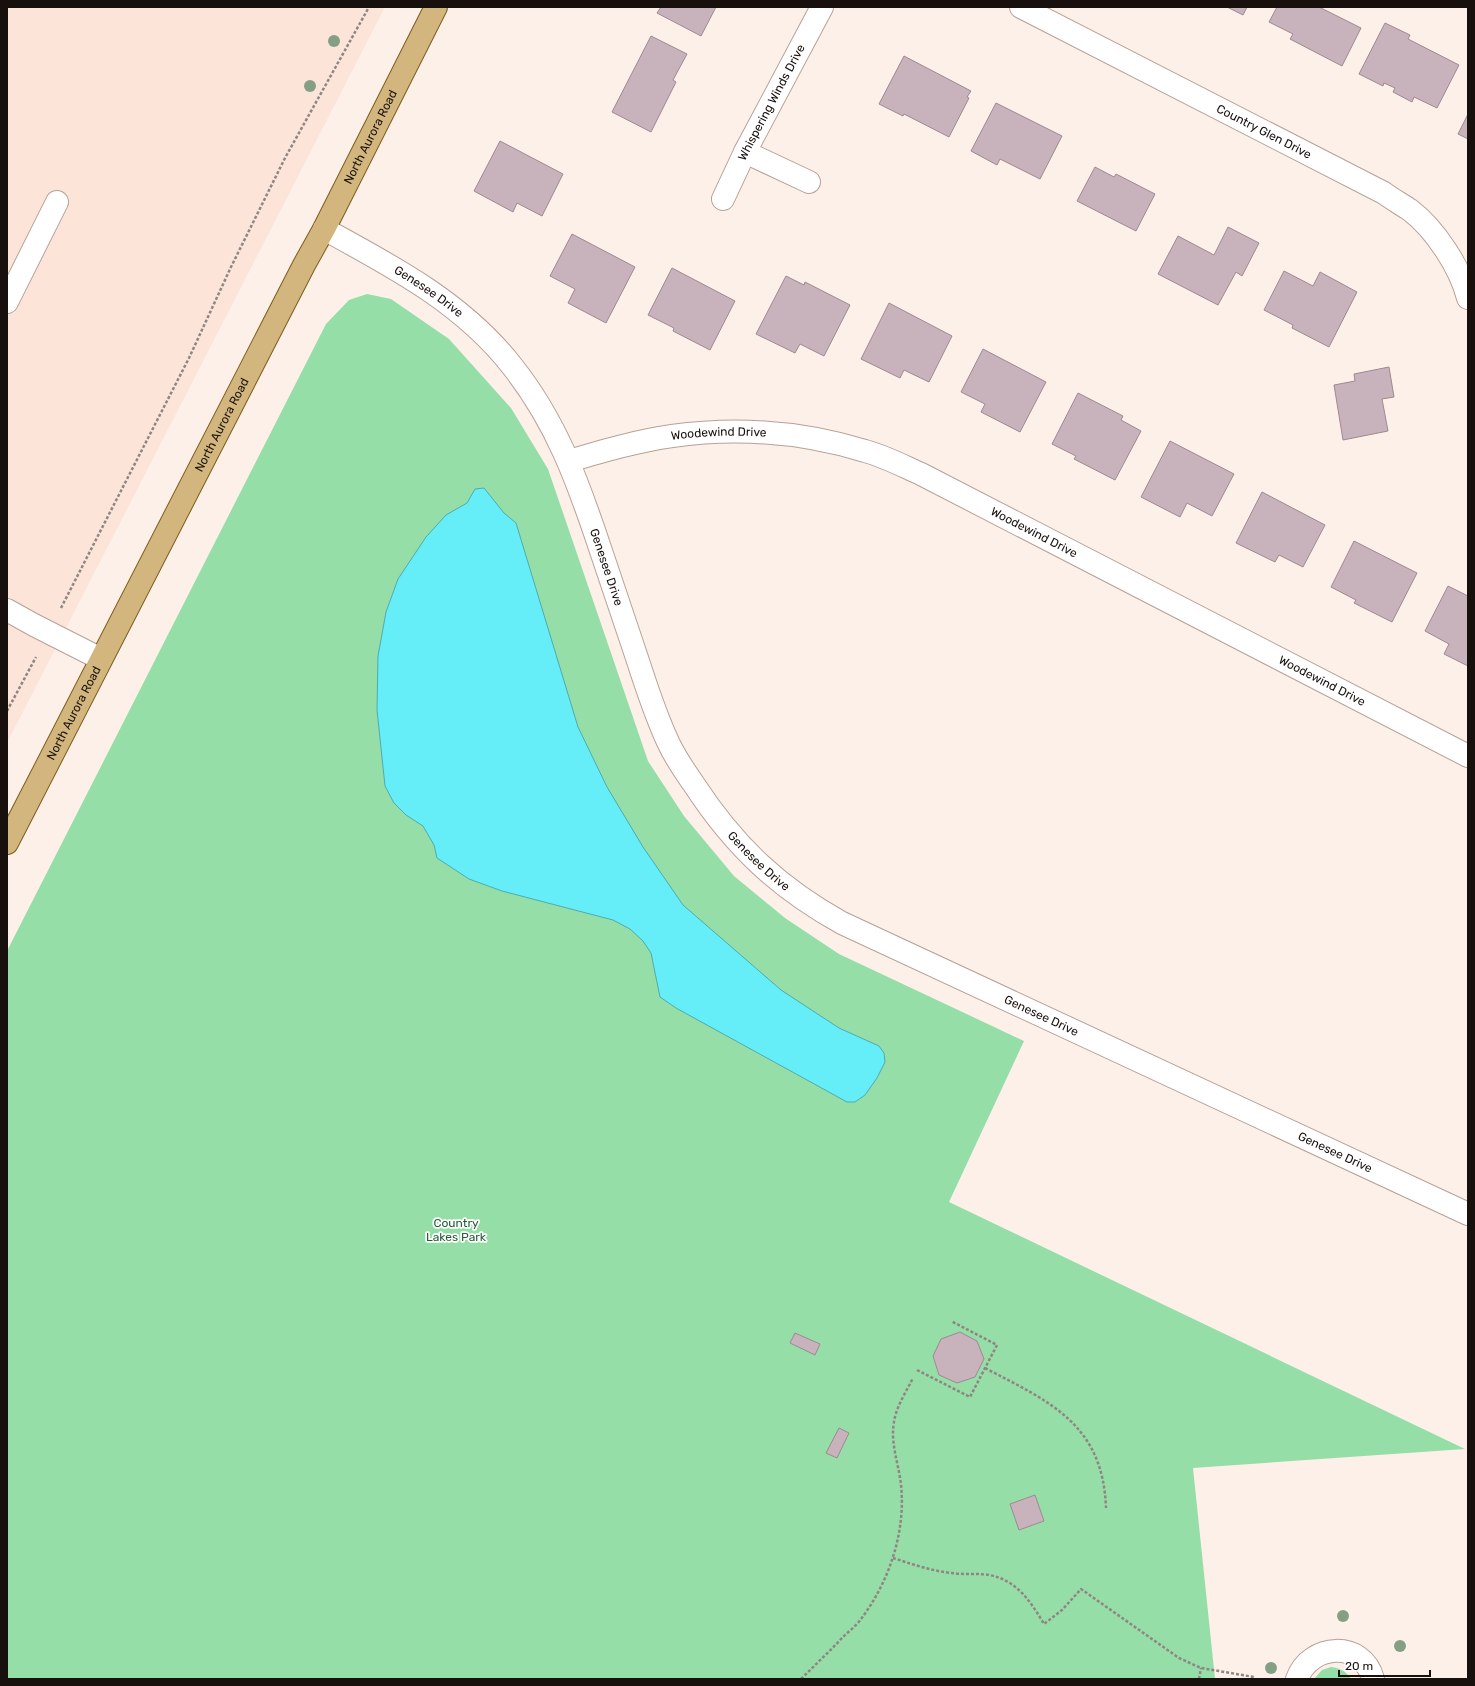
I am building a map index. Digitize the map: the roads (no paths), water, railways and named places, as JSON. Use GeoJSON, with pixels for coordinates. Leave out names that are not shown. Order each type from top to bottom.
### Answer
{"type":"FeatureCollection","features":[{"type":"Feature","properties":{"kind":"main road","name":"North Aurora Road"},"geometry":{"type":"LineString","coordinates":[[7,844],[436,7]]}},
{"type":"Feature","properties":{"kind":"street","name":"Whispering Winds Drive"},"geometry":{"type":"LineString","coordinates":[[723,199],[745,152],[822,7]]}},
{"type":"Feature","properties":{"kind":"street","name":"Country Glen Drive"},"geometry":{"type":"LineString","coordinates":[[1021,7],[1384,193],[1410,211],[1430,229],[1459,273],[1468,298]]}},
{"type":"Feature","properties":{"kind":"street"},"geometry":{"type":"LineString","coordinates":[[745,152],[809,182]]}},
{"type":"Feature","properties":{"kind":"street"},"geometry":{"type":"LineString","coordinates":[[7,302],[57,202]]}},
{"type":"Feature","properties":{"kind":"street","name":"Genesee Drive"},"geometry":{"type":"LineString","coordinates":[[324,228],[391,265],[432,291],[490,340],[513,366],[554,430],[569,461],[584,500],[653,708],[669,745],[721,823],[745,852],[765,871],[820,910],[842,923],[1468,1214]]}},
{"type":"Feature","properties":{"kind":"street","name":"Woodewind Drive"},"geometry":{"type":"LineString","coordinates":[[569,461],[633,443],[671,436],[708,432],[750,432],[798,436],[837,443],[867,451],[921,474],[1468,756]]}},
{"type":"Feature","properties":{"kind":"street"},"geometry":{"type":"LineString","coordinates":[[7,610],[101,659]]}},
{"type":"Feature","properties":{"kind":"street"},"geometry":{"type":"LineString","coordinates":[[1297,1679],[1307,1663],[1315,1656],[1326,1652],[1337,1651],[1348,1653],[1358,1658],[1366,1666],[1373,1679]]}},
{"type":"Feature","properties":{"kind":"water"},"geometry":{"type":"Polygon","coordinates":[[[484,488],[504,513],[516,523],[578,727],[607,787],[643,847],[683,905],[781,990],[839,1028],[879,1046],[884,1053],[885,1062],[877,1078],[865,1095],[855,1102],[847,1102],[676,1008],[660,997],[651,953],[643,941],[630,929],[613,920],[502,891],[469,879],[437,858],[434,845],[423,826],[406,815],[394,803],[385,786],[377,710],[378,656],[386,612],[398,579],[426,537],[446,515],[467,503],[475,489],[484,488]]]}},
{"type":"Feature","properties":{"kind":"park label","name":"Country Lakes Park"},"geometry":{"type":"Point","coordinates":[456,1230]}}]}
